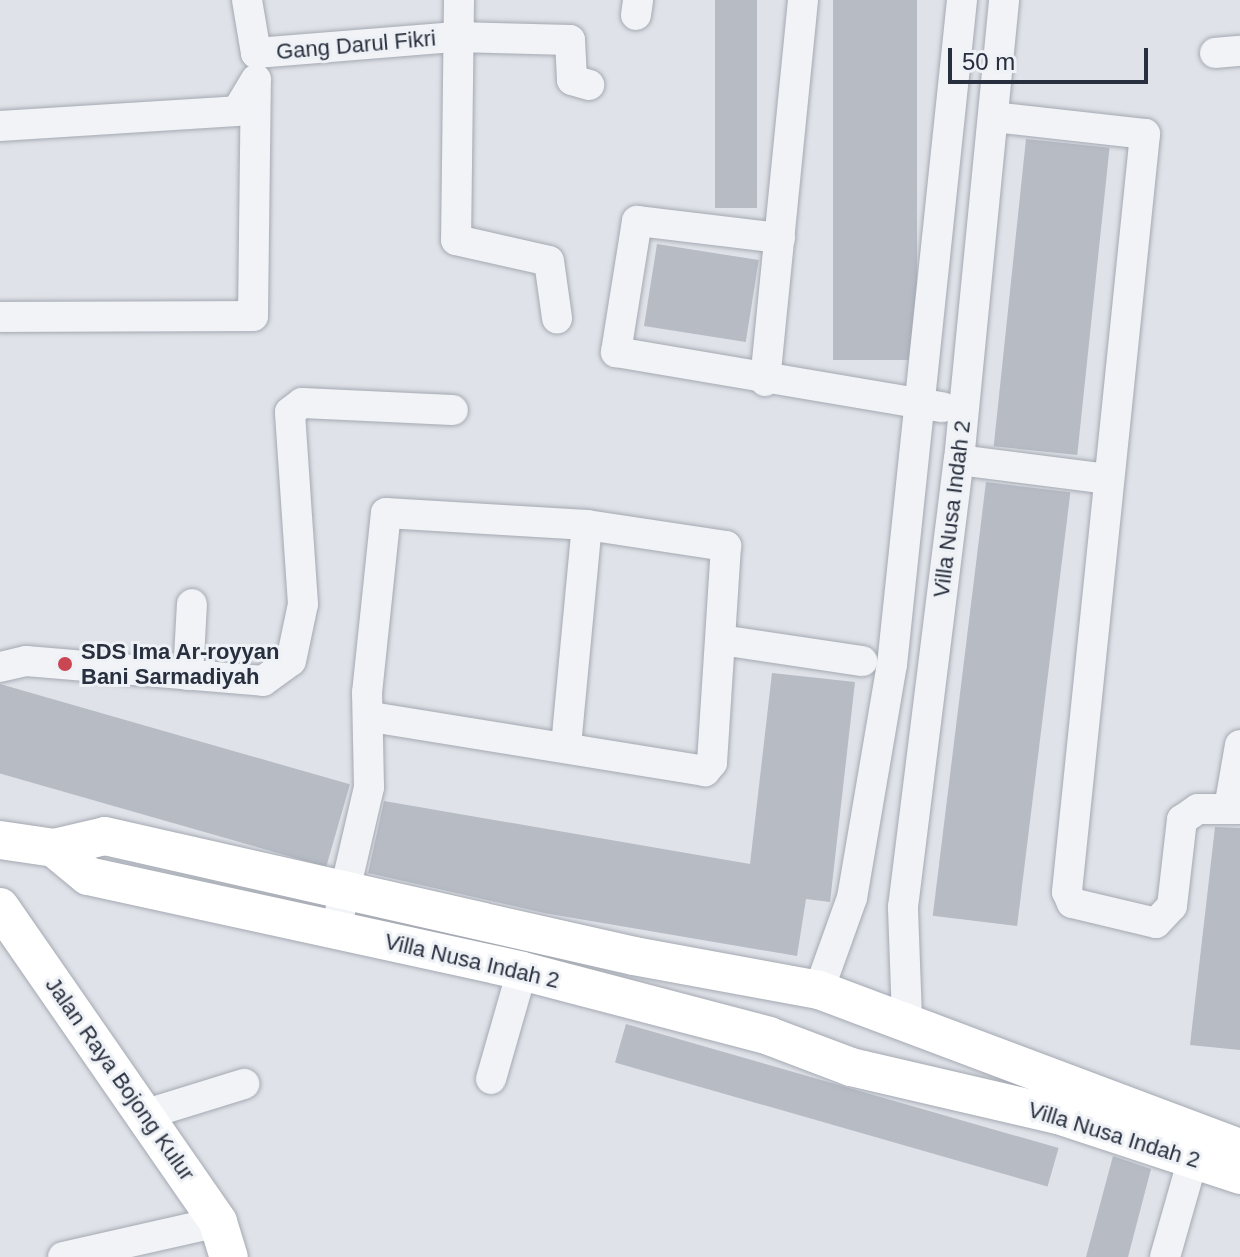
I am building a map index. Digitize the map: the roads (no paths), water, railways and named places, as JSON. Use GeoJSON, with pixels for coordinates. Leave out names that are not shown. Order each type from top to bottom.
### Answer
{"type":"FeatureCollection","features":[{"type":"Feature","properties":{"kind":"main road","name":"Villa Nusa Indah 2"},"geometry":{"type":"LineString","coordinates":[[0,840],[54,848],[105,836],[343,891],[806,988],[907,1018],[1240,1148]]}},
{"type":"Feature","properties":{"kind":"main road","name":"Villa Nusa Indah 2"},"geometry":{"type":"LineString","coordinates":[[54,848],[88,876],[522,971],[769,1036],[894,1076],[1058,1115],[1240,1175]]}},
{"type":"Feature","properties":{"kind":"main road"},"geometry":{"type":"LineString","coordinates":[[271,916],[282,877]]}},
{"type":"Feature","properties":{"kind":"main road","name":"Jalan Raya Bojong Kulur"},"geometry":{"type":"LineString","coordinates":[[0,907],[147,1114],[223,1239]]}},
{"type":"Feature","properties":{"kind":"main road"},"geometry":{"type":"LineString","coordinates":[[769,1036],[775,1005],[806,988]]}},
{"type":"Feature","properties":{"kind":"main road","name":"Villa Nusa Indah 2"},"geometry":{"type":"LineString","coordinates":[[894,1076],[906,1059],[907,1018]]}},
{"type":"Feature","properties":{"kind":"street","name":"Gang Darul Fikri"},"geometry":{"type":"LineString","coordinates":[[0,126],[237,111],[256,84],[256,53],[247,0]]}},
{"type":"Feature","properties":{"kind":"street"},"geometry":{"type":"LineString","coordinates":[[459,0],[456,37],[456,240],[549,261],[557,318]]}},
{"type":"Feature","properties":{"kind":"street"},"geometry":{"type":"LineString","coordinates":[[765,381],[803,0]]}},
{"type":"Feature","properties":{"kind":"street","name":"Villa Nusa Indah 2"},"geometry":{"type":"LineString","coordinates":[[806,988],[852,898],[892,665],[924,404],[962,0]]}},
{"type":"Feature","properties":{"kind":"street","name":"Villa Nusa Indah 2"},"geometry":{"type":"LineString","coordinates":[[907,1018],[903,907],[959,460],[1004,0]]}},
{"type":"Feature","properties":{"kind":"street","name":"Gang Darul Fikri"},"geometry":{"type":"LineString","coordinates":[[256,53],[456,37],[570,40],[572,80],[589,85]]}},
{"type":"Feature","properties":{"kind":"street"},"geometry":{"type":"LineString","coordinates":[[0,317],[253,316],[256,84]]}},
{"type":"Feature","properties":{"kind":"street"},"geometry":{"type":"LineString","coordinates":[[994,117],[1145,134],[1065,879],[1072,903],[1156,923],[1166,918],[1182,820],[1198,809],[1234,809],[1240,745]]}},
{"type":"Feature","properties":{"kind":"street"},"geometry":{"type":"LineString","coordinates":[[780,238],[637,221],[615,347],[619,355],[765,381],[964,410]]}},
{"type":"Feature","properties":{"kind":"street"},"geometry":{"type":"LineString","coordinates":[[0,667],[26,661],[263,681],[291,661],[303,604],[290,412],[302,403],[453,410]]}},
{"type":"Feature","properties":{"kind":"street"},"geometry":{"type":"LineString","coordinates":[[959,460],[1108,479]]}},
{"type":"Feature","properties":{"kind":"street"},"geometry":{"type":"LineString","coordinates":[[336,929],[369,787],[372,717],[367,693],[386,513],[587,525],[717,539],[726,546],[712,763],[705,771],[694,775],[566,746],[372,717]]}},
{"type":"Feature","properties":{"kind":"street"},"geometry":{"type":"LineString","coordinates":[[566,746],[587,525]]}},
{"type":"Feature","properties":{"kind":"street"},"geometry":{"type":"LineString","coordinates":[[188,675],[192,604]]}},
{"type":"Feature","properties":{"kind":"street"},"geometry":{"type":"LineString","coordinates":[[721,640],[862,661]]}},
{"type":"Feature","properties":{"kind":"street"},"geometry":{"type":"LineString","coordinates":[[491,1079],[522,971]]}},
{"type":"Feature","properties":{"kind":"street"},"geometry":{"type":"LineString","coordinates":[[147,1114],[244,1084]]}},
{"type":"Feature","properties":{"kind":"street"},"geometry":{"type":"LineString","coordinates":[[1165,1257],[1193,1159]]}},
{"type":"Feature","properties":{"kind":"street"},"geometry":{"type":"LineString","coordinates":[[63,1257],[223,1239]]}},
{"type":"Feature","properties":{"kind":"place","name":"SDS Ima Ar-royyan Bani Sarmadiyah"},"geometry":{"type":"Point","coordinates":[65,664]}}]}
